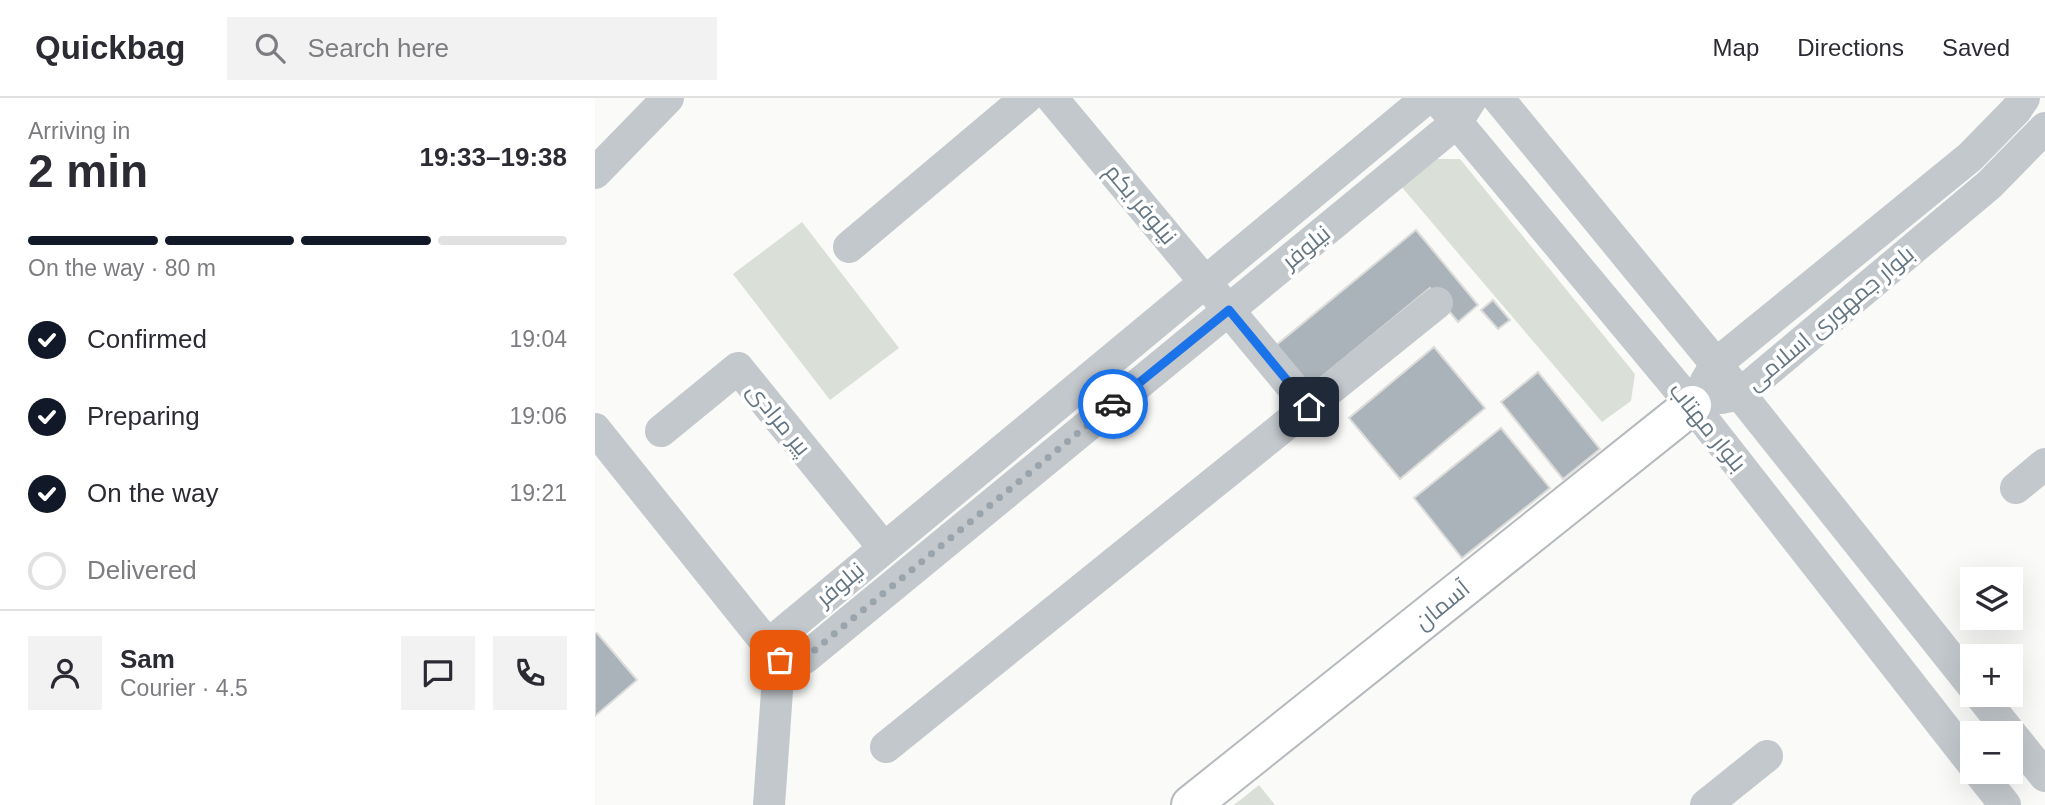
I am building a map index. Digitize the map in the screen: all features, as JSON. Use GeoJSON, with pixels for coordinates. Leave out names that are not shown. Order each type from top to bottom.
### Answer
{"type":"FeatureCollection","features":[{"type":"Feature","properties":{"kind":"main road","name":"آسمان"},"geometry":{"type":"LineString","coordinates":[[1191,805],[1692,405]]}},
{"type":"Feature","properties":{"kind":"street"},"geometry":{"type":"LineString","coordinates":[[595,173],[668,98]]}},
{"type":"Feature","properties":{"kind":"street"},"geometry":{"type":"LineString","coordinates":[[849,247],[1026,98]]}},
{"type":"Feature","properties":{"kind":"street","name":"نیلوفر یکم"},"geometry":{"type":"LineString","coordinates":[[1052,98],[1309,407]]}},
{"type":"Feature","properties":{"kind":"street","name":"نیلوفر"},"geometry":{"type":"LineString","coordinates":[[1427,98],[781,634],[780,660],[805,658],[1229,310],[1464,111]]}},
{"type":"Feature","properties":{"kind":"street","name":"بلوار مهتاب"},"geometry":{"type":"LineString","coordinates":[[1436,98],[1464,111],[1960,748]]}},
{"type":"Feature","properties":{"kind":"street","name":"بلوار مهتاب"},"geometry":{"type":"LineString","coordinates":[[1498,98],[1716,364],[1960,670]]}},
{"type":"Feature","properties":{"kind":"street","name":"بلوار جمهوری اسلامی"},"geometry":{"type":"LineString","coordinates":[[1692,405],[1716,364],[1970,157],[2016,110],[2024,98]]}},
{"type":"Feature","properties":{"kind":"street","name":"بلوار جمهوری اسلامی"},"geometry":{"type":"LineString","coordinates":[[1692,405],[1739,394],[1989,185],[2045,128]]}},
{"type":"Feature","properties":{"kind":"street"},"geometry":{"type":"LineString","coordinates":[[886,747],[1437,303]]}},
{"type":"Feature","properties":{"kind":"street","name":"پیر مرادی"},"geometry":{"type":"LineString","coordinates":[[661,431],[739,368],[883,547]]}},
{"type":"Feature","properties":{"kind":"street"},"geometry":{"type":"LineString","coordinates":[[595,429],[780,660],[769,805]]}},
{"type":"Feature","properties":{"kind":"street"},"geometry":{"type":"LineString","coordinates":[[2016,488],[2045,464]]}},
{"type":"Feature","properties":{"kind":"street"},"geometry":{"type":"LineString","coordinates":[[1990,707],[2045,776]]}},
{"type":"Feature","properties":{"kind":"street"},"geometry":{"type":"LineString","coordinates":[[1706,805],[1767,756]]}},
{"type":"Feature","properties":{"kind":"street"},"geometry":{"type":"LineString","coordinates":[[1988,784],[2005,805]]}},
{"type":"Feature","properties":{"kind":"shaded area"},"geometry":{"type":"Polygon","coordinates":[[[1432,159],[1460,159],[1635,374],[1631,401],[1602,422],[1400,185],[1432,159]]]}},
{"type":"Feature","properties":{"kind":"shaded area"},"geometry":{"type":"Polygon","coordinates":[[[802,222],[899,348],[830,400],[733,274],[802,222]]]}},
{"type":"Feature","properties":{"kind":"shaded area"},"geometry":{"type":"Polygon","coordinates":[[[1259,785],[1275,805],[1234,805],[1259,785]]]}},
{"type":"Feature","properties":{"kind":"building"},"geometry":{"type":"Polygon","coordinates":[[[1416,230],[1478,305],[1458,322],[1430,288],[1308,388],[1274,347],[1416,230]]]}},
{"type":"Feature","properties":{"kind":"building"},"geometry":{"type":"Polygon","coordinates":[[[1493,300],[1510,320],[1498,329],[1481,310],[1493,300]]]}},
{"type":"Feature","properties":{"kind":"building"},"geometry":{"type":"Polygon","coordinates":[[[1434,347],[1485,408],[1400,479],[1349,418],[1434,347]]]}},
{"type":"Feature","properties":{"kind":"building"},"geometry":{"type":"Polygon","coordinates":[[[1538,372],[1600,449],[1563,479],[1501,402],[1538,372]]]}},
{"type":"Feature","properties":{"kind":"building"},"geometry":{"type":"Polygon","coordinates":[[[1501,428],[1550,488],[1462,558],[1414,498],[1501,428]]]}},
{"type":"Feature","properties":{"kind":"building"},"geometry":{"type":"Polygon","coordinates":[[[597,633],[637,680],[595,716],[595,634],[597,633]]]}},
{"type":"Feature","properties":{"kind":"way so far"},"geometry":{"type":"LineString","coordinates":[[780,660],[805,658],[1113,404]]}},
{"type":"Feature","properties":{"kind":"route"},"geometry":{"type":"LineString","coordinates":[[1113,404],[1229,310],[1309,407]]}}]}
